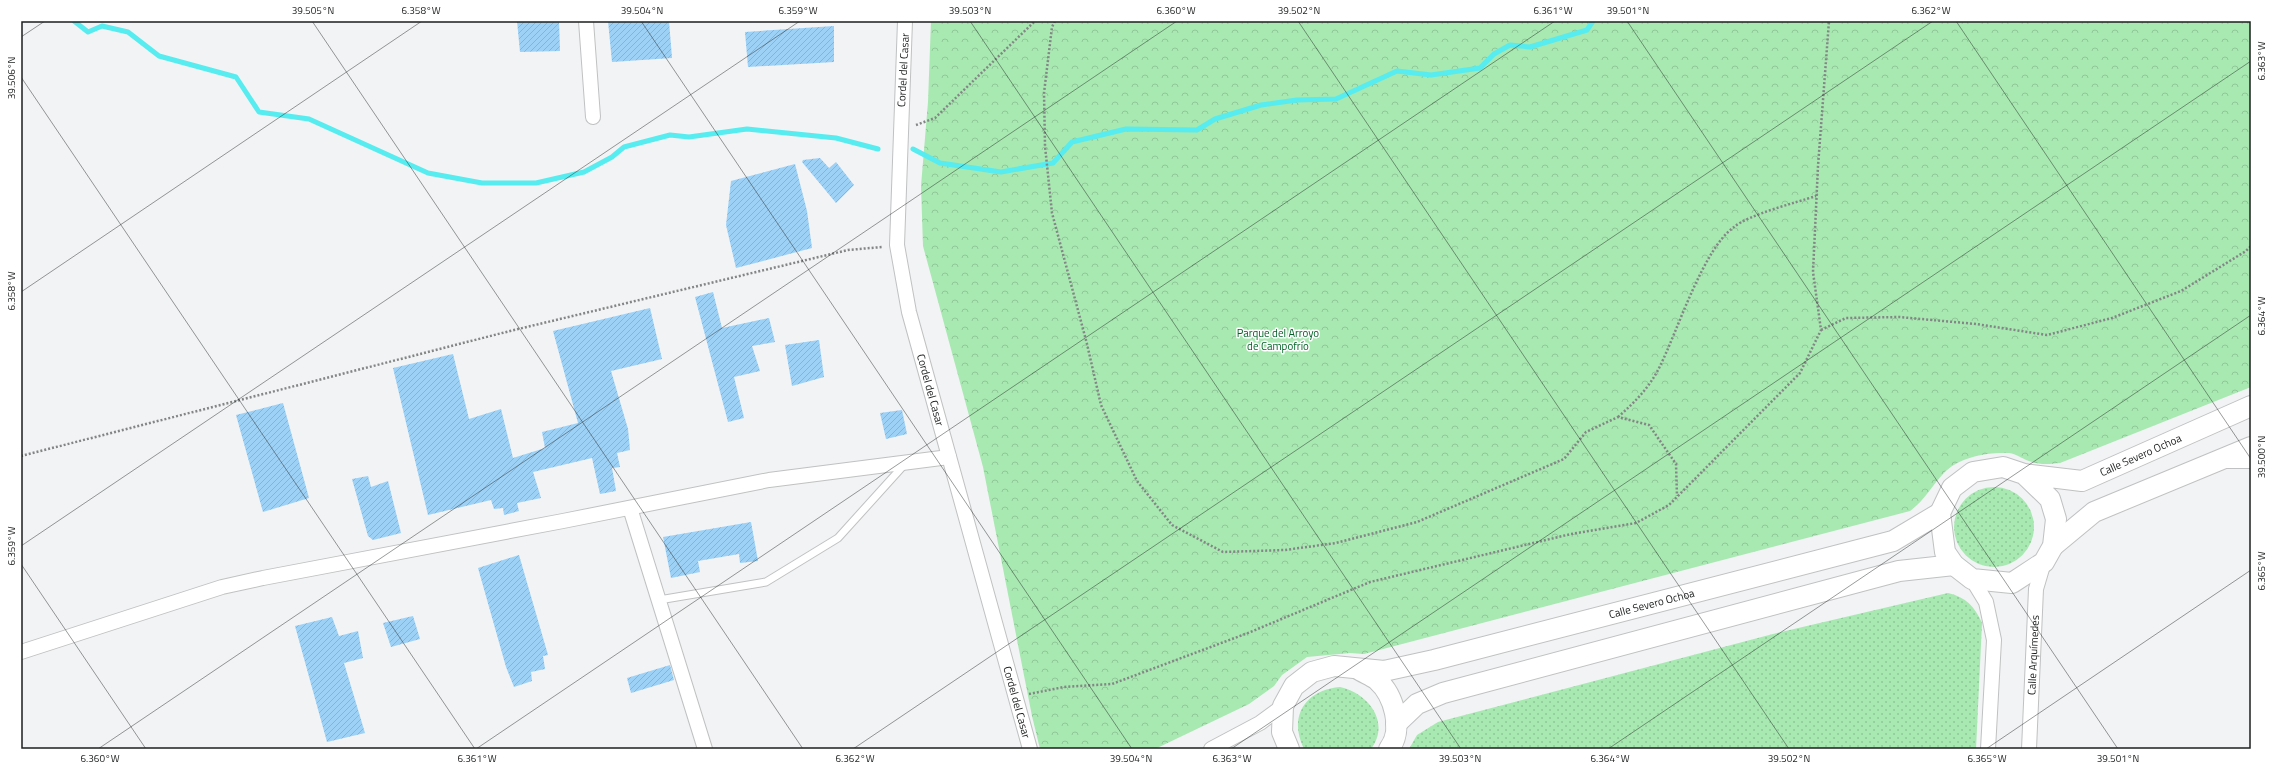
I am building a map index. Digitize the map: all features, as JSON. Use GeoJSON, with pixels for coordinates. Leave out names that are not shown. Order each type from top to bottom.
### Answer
{"type":"FeatureCollection","features":[{"type":"Feature","properties":{"kind":"main road","name":"Calle Severo Ochoa"},"geometry":{"type":"LineString","coordinates":[[2024,474],[2082,481],[2251,406]]}},
{"type":"Feature","properties":{"kind":"main road"},"geometry":{"type":"LineString","coordinates":[[2048,554],[2056,519],[2050,499],[2024,474],[2003,467],[1973,472],[1952,488],[1940,513],[1945,552],[1954,565],[1972,579],[2012,583],[2048,554],[2094,512],[2251,447]]}},
{"type":"Feature","properties":{"kind":"main road","name":"Calle Severo Ochoa"},"geometry":{"type":"LineString","coordinates":[[1283,706],[1294,686],[1312,672],[1334,666],[1384,671],[1427,661],[1893,541],[1940,513]]}},
{"type":"Feature","properties":{"kind":"main road"},"geometry":{"type":"LineString","coordinates":[[1396,724],[1417,704],[1443,693],[1899,571],[1954,565]]}},
{"type":"Feature","properties":{"kind":"main road"},"geometry":{"type":"LineString","coordinates":[[1356,668],[1377,680],[1392,700],[1396,724],[1391,748]]}},
{"type":"Feature","properties":{"kind":"main road"},"geometry":{"type":"LineString","coordinates":[[1283,706],[1282,732],[1288,749]]}},
{"type":"Feature","properties":{"kind":"street"},"geometry":{"type":"LineString","coordinates":[[586,21],[593,117]]}},
{"type":"Feature","properties":{"kind":"street","name":"Cordel del Casar"},"geometry":{"type":"LineString","coordinates":[[905,21],[896,245],[909,312],[1030,749]]}},
{"type":"Feature","properties":{"kind":"street"},"geometry":{"type":"LineString","coordinates":[[21,652],[222,587],[770,480],[949,457]]}},
{"type":"Feature","properties":{"kind":"street"},"geometry":{"type":"LineString","coordinates":[[2219,460],[2251,461]]}},
{"type":"Feature","properties":{"kind":"street"},"geometry":{"type":"LineString","coordinates":[[630,508],[705,749]]}},
{"type":"Feature","properties":{"kind":"street","name":"Calle Arquímedes"},"geometry":{"type":"LineString","coordinates":[[2029,749],[2036,589],[2048,554]]}},
{"type":"Feature","properties":{"kind":"street"},"geometry":{"type":"LineString","coordinates":[[1972,579],[1986,602],[1994,640],[1988,749]]}},
{"type":"Feature","properties":{"kind":"street"},"geometry":{"type":"LineString","coordinates":[[1211,749],[1260,723],[1283,706]]}},
{"type":"Feature","properties":{"kind":"lane"},"geometry":{"type":"LineString","coordinates":[[658,600],[766,582],[838,538],[905,463]]}},
{"type":"Feature","properties":{"kind":"path"},"geometry":{"type":"LineString","coordinates":[[900,131],[935,118],[1035,21]]}},
{"type":"Feature","properties":{"kind":"path"},"geometry":{"type":"LineString","coordinates":[[1055,21],[1052,28],[1044,93],[1045,146],[1052,213],[1087,344],[1101,405],[1137,481],[1172,525],[1223,552],[1285,550],[1336,543],[1417,522],[1564,458],[1586,432],[1618,417],[1639,398],[1659,367],[1713,250],[1728,232],[1734,227],[1761,215],[1816,196]]}},
{"type":"Feature","properties":{"kind":"path"},"geometry":{"type":"LineString","coordinates":[[1015,697],[1064,687],[1112,684],[1248,633],[1370,582],[1571,534],[1636,523],[1669,505],[1800,373],[1821,330],[1813,272],[1816,196],[1829,21]]}},
{"type":"Feature","properties":{"kind":"path"},"geometry":{"type":"LineString","coordinates":[[21,456],[548,322],[848,250],[896,245]]}},
{"type":"Feature","properties":{"kind":"path"},"geometry":{"type":"LineString","coordinates":[[1821,330],[1846,318],[1900,316],[1976,324],[2047,335],[2112,318],[2181,291],[2246,251],[2251,246]]}},
{"type":"Feature","properties":{"kind":"path"},"geometry":{"type":"LineString","coordinates":[[1618,417],[1649,425],[1676,464],[1677,496]]}},
{"type":"Feature","properties":{"kind":"green space","name":"Parque del Arroyo de Campofrío"},"geometry":{"type":"Polygon","coordinates":[[[931,21],[2251,21],[2251,387],[2060,463],[2035,463],[2009,453],[1992,453],[1973,457],[1957,463],[1949,468],[1910,511],[1364,654],[1350,653],[1307,657],[1282,675],[1274,686],[1249,704],[1155,749],[1040,749],[1032,716],[983,467],[923,246],[921,186],[928,102],[931,21]]]}},
{"type":"Feature","properties":{"kind":"green space"},"geometry":{"type":"Polygon","coordinates":[[[1994,487],[2009,490],[2022,499],[2031,512],[2034,527],[2031,542],[2022,555],[2009,564],[1994,567],[1979,564],[1966,555],[1957,542],[1954,527],[1957,512],[1966,499],[1979,490],[1994,487]]]}},
{"type":"Feature","properties":{"kind":"green space"},"geometry":{"type":"Polygon","coordinates":[[[1948,593],[1965,600],[1976,612],[1982,623],[1976,749],[1409,749],[1417,735],[1438,722],[1773,634],[1948,593]]]}},
{"type":"Feature","properties":{"kind":"green space"},"geometry":{"type":"Polygon","coordinates":[[[1340,687],[1359,695],[1374,710],[1379,729],[1377,739],[1371,749],[1304,749],[1298,726],[1299,716],[1303,707],[1309,699],[1317,693],[1340,687]]]}},
{"type":"Feature","properties":{"kind":"building"},"geometry":{"type":"Polygon","coordinates":[[[517,21],[559,21],[560,51],[520,52],[517,21]]]}},
{"type":"Feature","properties":{"kind":"building"},"geometry":{"type":"Polygon","coordinates":[[[608,21],[669,21],[672,58],[612,62],[608,21]]]}},
{"type":"Feature","properties":{"kind":"building"},"geometry":{"type":"Polygon","coordinates":[[[834,26],[834,62],[748,67],[745,32],[834,26]]]}},
{"type":"Feature","properties":{"kind":"building"},"geometry":{"type":"Polygon","coordinates":[[[820,158],[829,168],[836,162],[854,185],[836,203],[802,162],[803,160],[820,158]]]}},
{"type":"Feature","properties":{"kind":"building"},"geometry":{"type":"Polygon","coordinates":[[[795,164],[807,211],[812,248],[736,268],[726,225],[731,181],[795,164]]]}},
{"type":"Feature","properties":{"kind":"building"},"geometry":{"type":"Polygon","coordinates":[[[713,292],[722,328],[769,318],[775,342],[752,346],[760,371],[734,377],[744,418],[728,422],[695,297],[713,292]]]}},
{"type":"Feature","properties":{"kind":"building"},"geometry":{"type":"Polygon","coordinates":[[[650,308],[662,359],[611,371],[628,429],[630,450],[617,453],[620,467],[612,468],[616,491],[600,494],[592,458],[533,472],[541,498],[517,503],[519,511],[504,515],[503,508],[494,509],[491,500],[428,515],[393,368],[453,354],[469,419],[501,409],[513,458],[545,448],[542,432],[578,423],[553,331],[650,308]]]}},
{"type":"Feature","properties":{"kind":"building"},"geometry":{"type":"Polygon","coordinates":[[[819,340],[824,377],[792,386],[785,345],[819,340]]]}},
{"type":"Feature","properties":{"kind":"building"},"geometry":{"type":"Polygon","coordinates":[[[283,403],[309,498],[263,512],[236,415],[283,403]]]}},
{"type":"Feature","properties":{"kind":"building"},"geometry":{"type":"Polygon","coordinates":[[[902,410],[907,434],[886,439],[880,413],[902,410]]]}},
{"type":"Feature","properties":{"kind":"building"},"geometry":{"type":"Polygon","coordinates":[[[368,476],[371,487],[388,481],[401,533],[373,540],[368,536],[352,479],[368,476]]]}},
{"type":"Feature","properties":{"kind":"building"},"geometry":{"type":"Polygon","coordinates":[[[751,522],[758,561],[740,563],[739,554],[698,561],[700,572],[671,578],[663,537],[751,522]]]}},
{"type":"Feature","properties":{"kind":"building"},"geometry":{"type":"Polygon","coordinates":[[[519,555],[548,655],[543,656],[545,669],[531,672],[532,681],[514,687],[506,667],[478,568],[519,555]]]}},
{"type":"Feature","properties":{"kind":"building"},"geometry":{"type":"Polygon","coordinates":[[[413,616],[420,639],[391,647],[383,623],[413,616]]]}},
{"type":"Feature","properties":{"kind":"building"},"geometry":{"type":"Polygon","coordinates":[[[332,617],[339,636],[358,631],[363,658],[344,663],[365,733],[327,742],[295,626],[332,617]]]}},
{"type":"Feature","properties":{"kind":"building"},"geometry":{"type":"Polygon","coordinates":[[[670,665],[674,680],[631,693],[627,678],[670,665]]]}},
{"type":"Feature","properties":{"kind":"waterway"},"geometry":{"type":"LineString","coordinates":[[74,21],[88,32],[102,26],[128,32],[159,56],[236,77],[259,112],[309,119],[428,173],[482,183],[536,183],[584,172],[612,157],[624,147],[670,135],[689,137],[747,129],[836,138],[878,149]]}},
{"type":"Feature","properties":{"kind":"waterway"},"geometry":{"type":"LineString","coordinates":[[913,149],[940,163],[1001,172],[1053,163],[1072,142],[1126,129],[1197,130],[1215,119],[1261,105],[1297,100],[1336,99],[1397,71],[1431,75],[1480,68],[1494,54],[1510,45],[1530,47],[1587,30],[1593,21]]}}]}
